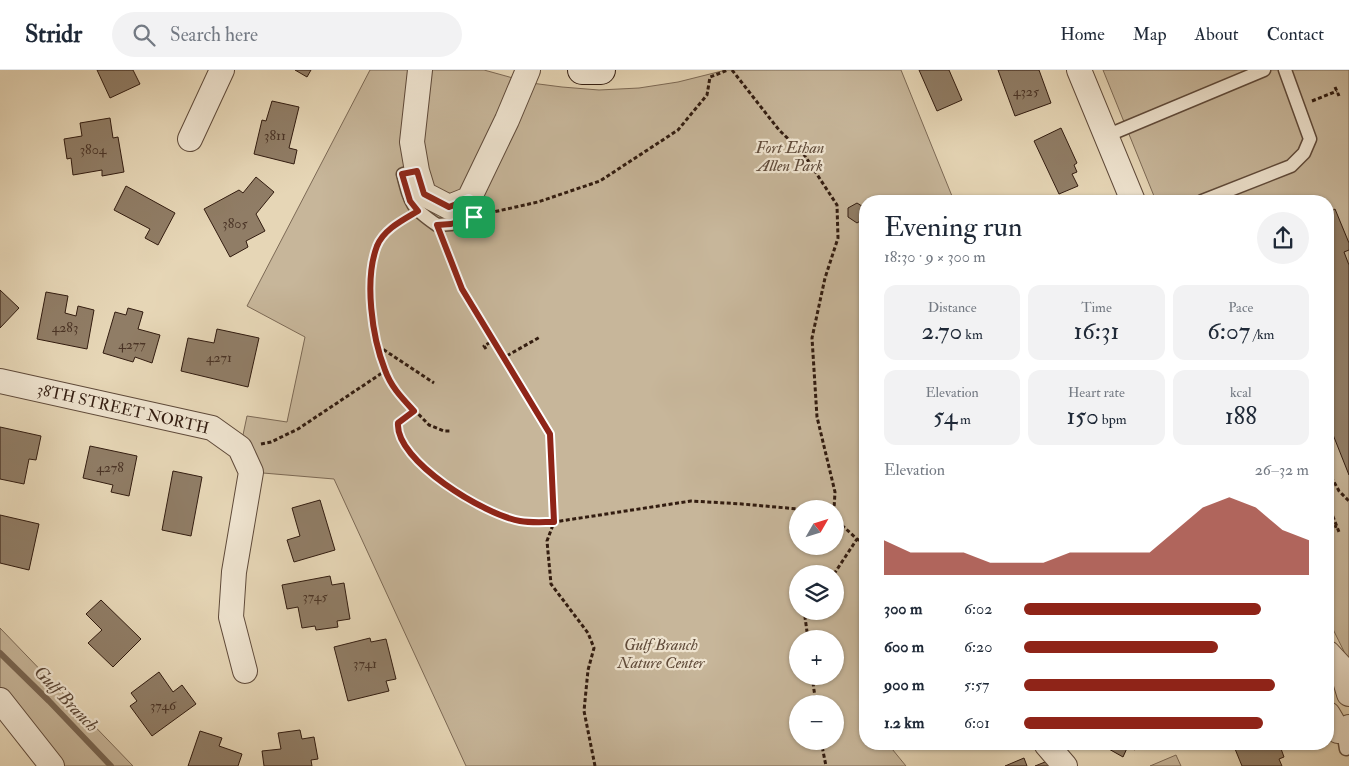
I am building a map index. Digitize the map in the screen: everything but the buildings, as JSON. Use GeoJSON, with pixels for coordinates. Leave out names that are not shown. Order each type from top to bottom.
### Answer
{"type":"FeatureCollection","features":[{"type":"Feature","properties":{"kind":"street"},"geometry":{"type":"LineString","coordinates":[[190,139],[222,70]]}},
{"type":"Feature","properties":{"kind":"street"},"geometry":{"type":"LineString","coordinates":[[420,70],[412,142],[417,171],[424,194],[449,207],[472,208],[528,70]]}},
{"type":"Feature","properties":{"kind":"street"},"geometry":{"type":"LineString","coordinates":[[582,70],[601,70]]}},
{"type":"Feature","properties":{"kind":"street"},"geometry":{"type":"LineString","coordinates":[[1079,70],[1131,195]]}},
{"type":"Feature","properties":{"kind":"street","name":"38TH STREET NORTH"},"geometry":{"type":"LineString","coordinates":[[0,382],[212,428],[240,448],[251,472],[234,572],[231,617],[245,671]]}},
{"type":"Feature","properties":{"kind":"street"},"geometry":{"type":"LineString","coordinates":[[1334,659],[1341,666],[1349,694]]}},
{"type":"Feature","properties":{"kind":"street"},"geometry":{"type":"LineString","coordinates":[[0,700],[52,766]]}},
{"type":"Feature","properties":{"kind":"street"},"geometry":{"type":"LineString","coordinates":[[1051,750],[1066,766]]}},
{"type":"Feature","properties":{"kind":"lane"},"geometry":{"type":"LineString","coordinates":[[1106,136],[1264,70]]}},
{"type":"Feature","properties":{"kind":"lane"},"geometry":{"type":"LineString","coordinates":[[1217,195],[1291,166],[1304,153],[1310,139],[1285,70]]}},
{"type":"Feature","properties":{"kind":"lane"},"geometry":{"type":"LineString","coordinates":[[417,171],[402,174],[410,201],[418,211],[437,225],[451,224],[472,208]]}},
{"type":"Feature","properties":{"kind":"path"},"geometry":{"type":"LineString","coordinates":[[472,208],[538,202],[600,181],[678,130],[707,95],[710,77],[728,70]]}},
{"type":"Feature","properties":{"kind":"path"},"geometry":{"type":"LineString","coordinates":[[732,70],[779,130],[803,153],[837,205],[838,238],[825,278],[812,338],[817,418],[835,492],[835,500]]}},
{"type":"Feature","properties":{"kind":"path"},"geometry":{"type":"LineString","coordinates":[[1312,102],[1336,89],[1339,96]]}},
{"type":"Feature","properties":{"kind":"path"},"geometry":{"type":"LineString","coordinates":[[418,211],[390,228],[378,244],[370,276],[374,325],[385,371],[396,391],[429,425],[444,431],[451,431]]}},
{"type":"Feature","properties":{"kind":"path"},"geometry":{"type":"LineString","coordinates":[[437,225],[462,289],[550,434],[554,522],[547,541],[551,584],[588,633],[594,648],[588,670],[584,711],[595,766]]}},
{"type":"Feature","properties":{"kind":"path"},"geometry":{"type":"LineString","coordinates":[[504,358],[540,337]]}},
{"type":"Feature","properties":{"kind":"path"},"geometry":{"type":"LineString","coordinates":[[486,349],[484,346],[494,340]]}},
{"type":"Feature","properties":{"kind":"path"},"geometry":{"type":"LineString","coordinates":[[378,346],[434,383]]}},
{"type":"Feature","properties":{"kind":"path"},"geometry":{"type":"LineString","coordinates":[[271,442],[298,429],[385,371]]}},
{"type":"Feature","properties":{"kind":"path"},"geometry":{"type":"LineString","coordinates":[[514,387],[519,384]]}},
{"type":"Feature","properties":{"kind":"path"},"geometry":{"type":"LineString","coordinates":[[414,411],[398,423],[397,431],[404,446],[416,459],[452,490],[488,510],[519,521],[554,522],[691,502],[742,504],[789,509]]}},
{"type":"Feature","properties":{"kind":"path"},"geometry":{"type":"LineString","coordinates":[[1334,482],[1339,491],[1349,501]]}},
{"type":"Feature","properties":{"kind":"path"},"geometry":{"type":"LineString","coordinates":[[1334,519],[1340,532]]}},
{"type":"Feature","properties":{"kind":"path"},"geometry":{"type":"LineString","coordinates":[[840,565],[858,539],[844,527]]}},
{"type":"Feature","properties":{"kind":"path"},"geometry":{"type":"LineString","coordinates":[[823,750],[826,766]]}},
{"type":"Feature","properties":{"kind":"green space"},"geometry":{"type":"Polygon","coordinates":[[[370,70],[484,70],[531,83],[599,90],[639,88],[678,82],[726,70],[901,70],[952,195],[859,195],[859,750],[893,750],[906,766],[466,766],[334,479],[251,472],[240,449],[247,416],[287,422],[305,337],[247,306],[370,70]]]}},
{"type":"Feature","properties":{"kind":"green space"},"geometry":{"type":"Polygon","coordinates":[[[1103,70],[1349,70],[1349,663],[1334,631],[1334,195],[1154,195],[1103,70]]]}},
{"type":"Feature","properties":{"kind":"green space"},"geometry":{"type":"Polygon","coordinates":[[[0,628],[133,766],[52,766],[0,700],[0,628]]]}},
{"type":"Feature","properties":{"kind":"green space"},"geometry":{"type":"Polygon","coordinates":[[[1176,755],[1181,766],[1150,766],[1176,755]]]}},
{"type":"Feature","properties":{"kind":"waterway","name":"Gulf Branch"},"geometry":{"type":"LineString","coordinates":[[0,653],[111,766]]}},
{"type":"Feature","properties":{"kind":"route"},"geometry":{"type":"LineString","coordinates":[[417,171],[424,194],[449,207],[469,199],[474,217],[451,224],[437,225],[462,289],[550,434],[554,522],[519,521],[488,510],[452,490],[416,459],[404,446],[397,431],[398,423],[414,411],[396,391],[385,371],[374,325],[370,276],[378,244],[390,228],[418,211],[410,201],[402,174],[417,171]]}},
{"type":"Feature","properties":{"kind":"park label","name":"Fort Ethan Allen Park"},"geometry":{"type":"Point","coordinates":[790,157]}},
{"type":"Feature","properties":{"kind":"park label","name":"Gulf Branch Nature Center"},"geometry":{"type":"Point","coordinates":[660,654]}}]}
